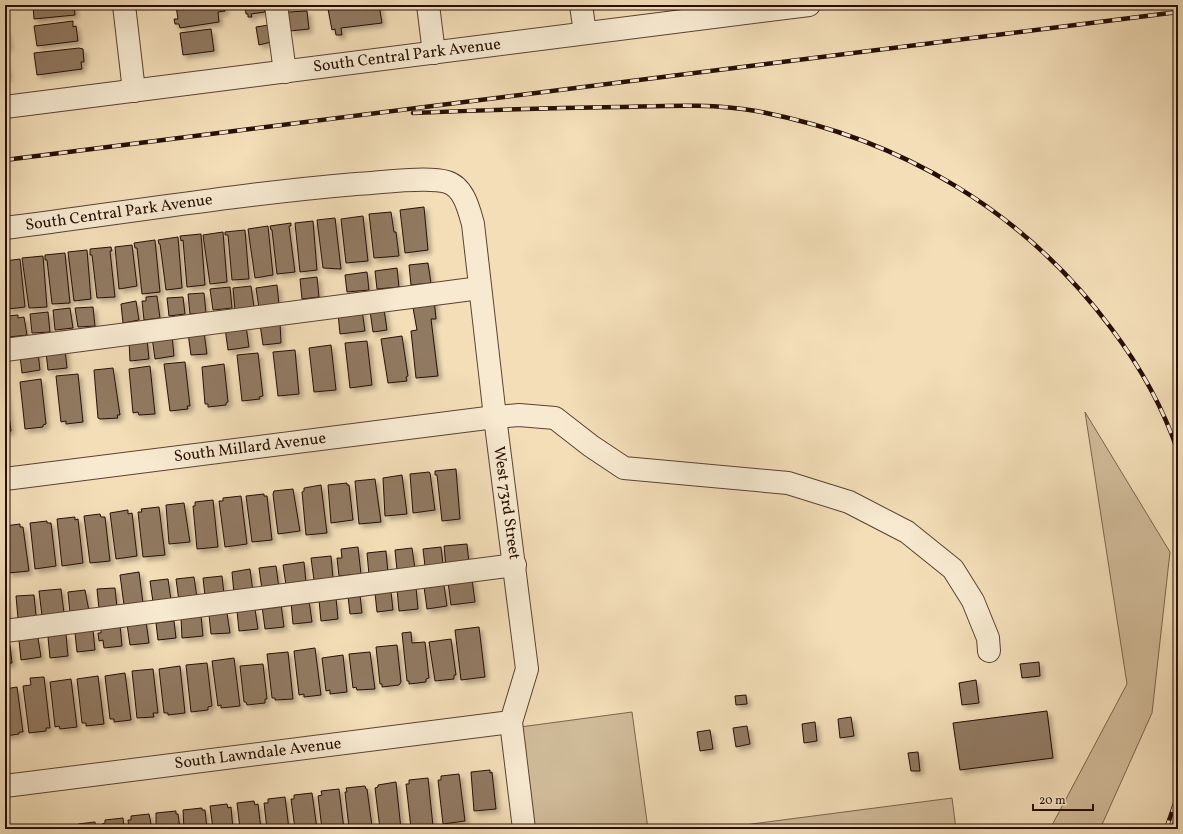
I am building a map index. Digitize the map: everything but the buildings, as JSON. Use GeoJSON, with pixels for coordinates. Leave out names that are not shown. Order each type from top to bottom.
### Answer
{"type":"FeatureCollection","features":[{"type":"Feature","properties":{"kind":"street"},"geometry":{"type":"LineString","coordinates":[[124,5],[134,91]]}},
{"type":"Feature","properties":{"kind":"street"},"geometry":{"type":"LineString","coordinates":[[276,5],[285,72]]}},
{"type":"Feature","properties":{"kind":"street"},"geometry":{"type":"LineString","coordinates":[[428,5],[434,53]]}},
{"type":"Feature","properties":{"kind":"street"},"geometry":{"type":"LineString","coordinates":[[581,5],[585,34]]}},
{"type":"Feature","properties":{"kind":"street","name":"South Central Park Avenue"},"geometry":{"type":"LineString","coordinates":[[5,107],[585,34],[733,10],[809,5]]}},
{"type":"Feature","properties":{"kind":"street","name":"South Central Park Avenue"},"geometry":{"type":"LineString","coordinates":[[5,228],[310,188],[423,180],[448,182]]}},
{"type":"Feature","properties":{"kind":"street","name":"West 73rd Street"},"geometry":{"type":"LineString","coordinates":[[448,182],[461,193],[473,224],[494,417],[515,565],[527,669],[511,722],[524,829]]}},
{"type":"Feature","properties":{"kind":"street"},"geometry":{"type":"LineString","coordinates":[[5,350],[480,288]]}},
{"type":"Feature","properties":{"kind":"street","name":"South Millard Avenue"},"geometry":{"type":"LineString","coordinates":[[5,479],[494,417],[519,415],[555,418],[591,446],[624,468],[788,483],[850,502],[907,532],[953,569],[973,602],[988,638],[989,651]]}},
{"type":"Feature","properties":{"kind":"street"},"geometry":{"type":"LineString","coordinates":[[5,631],[515,565]]}},
{"type":"Feature","properties":{"kind":"street","name":"South Lawndale Avenue"},"geometry":{"type":"LineString","coordinates":[[5,786],[511,722]]}},
{"type":"Feature","properties":{"kind":"shaded area"},"geometry":{"type":"Polygon","coordinates":[[[1085,412],[1170,552],[1152,713],[1100,829],[1050,829],[1127,684],[1085,412]]]}},
{"type":"Feature","properties":{"kind":"shaded area"},"geometry":{"type":"Polygon","coordinates":[[[632,712],[648,829],[533,829],[520,727],[632,712]]]}},
{"type":"Feature","properties":{"kind":"shaded area"},"geometry":{"type":"Polygon","coordinates":[[[952,798],[956,829],[713,829],[952,798]]]}},
{"type":"Feature","properties":{"kind":"railway"},"geometry":{"type":"LineString","coordinates":[[5,160],[1178,12]]}},
{"type":"Feature","properties":{"kind":"railway"},"geometry":{"type":"LineString","coordinates":[[413,113],[670,106],[739,108],[809,123],[860,140],[908,160],[954,185],[998,215],[1039,248],[1076,286],[1111,328],[1141,372],[1158,403],[1178,452]]}},
{"type":"Feature","properties":{"kind":"railway"},"geometry":{"type":"LineString","coordinates":[[1166,829],[1178,795]]}},
{"type":"Feature","properties":{"kind":"railway"},"geometry":{"type":"LineString","coordinates":[[1172,829],[1178,817]]}}]}
